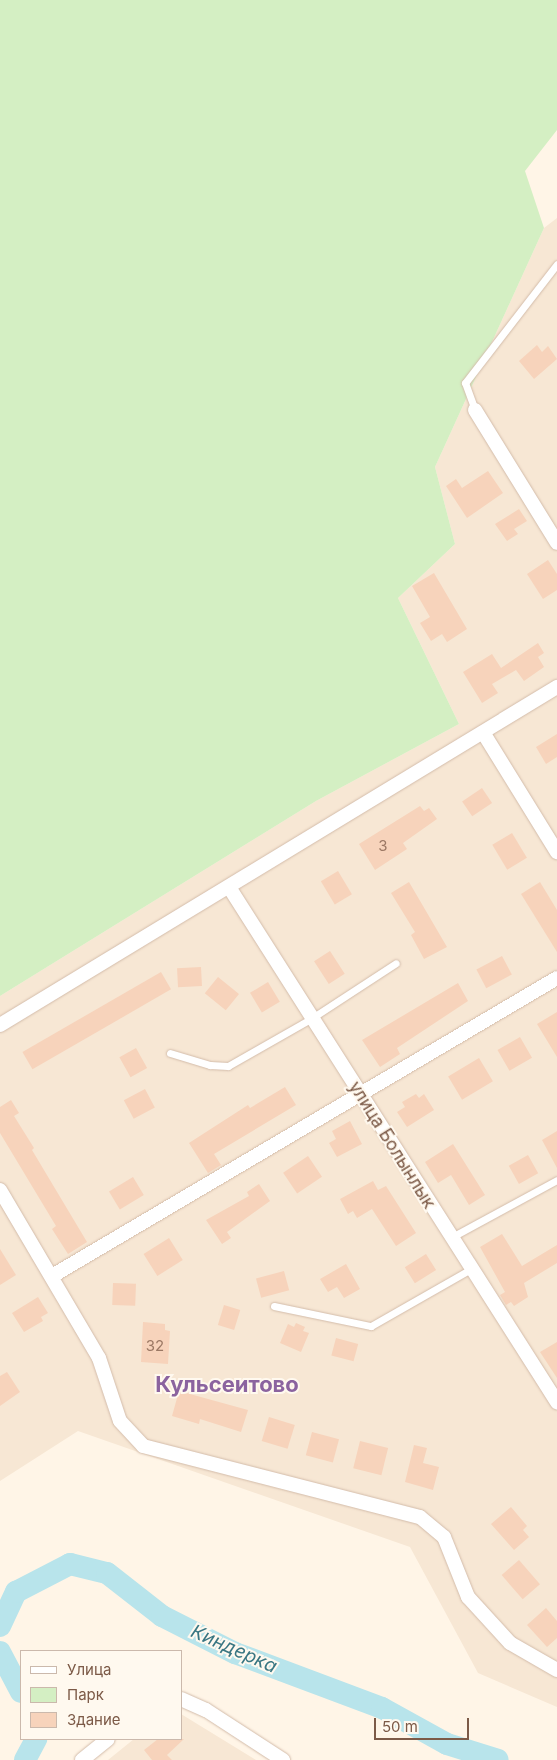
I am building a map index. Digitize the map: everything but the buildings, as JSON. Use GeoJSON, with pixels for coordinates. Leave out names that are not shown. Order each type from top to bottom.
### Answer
{"type":"FeatureCollection","features":[{"type":"Feature","properties":{"kind":"street"},"geometry":{"type":"LineString","coordinates":[[475,410],[557,543]]}},
{"type":"Feature","properties":{"kind":"street"},"geometry":{"type":"LineString","coordinates":[[0,1025],[484,734],[557,687]]}},
{"type":"Feature","properties":{"kind":"street"},"geometry":{"type":"LineString","coordinates":[[484,734],[557,852]]}},
{"type":"Feature","properties":{"kind":"street","name":"улица Болынлык"},"geometry":{"type":"LineString","coordinates":[[228,887],[471,1269],[555,1397]]}},
{"type":"Feature","properties":{"kind":"street"},"geometry":{"type":"LineString","coordinates":[[52,1276],[557,978]]}},
{"type":"Feature","properties":{"kind":"street"},"geometry":{"type":"LineString","coordinates":[[0,1190],[100,1358],[120,1421],[143,1446],[420,1516],[444,1537],[468,1597],[510,1643],[557,1670]]}},
{"type":"Feature","properties":{"kind":"street"},"geometry":{"type":"LineString","coordinates":[[182,1699],[206,1710],[282,1760]]}},
{"type":"Feature","properties":{"kind":"street"},"geometry":{"type":"LineString","coordinates":[[82,1760],[107,1740]]}},
{"type":"Feature","properties":{"kind":"lane"},"geometry":{"type":"LineString","coordinates":[[475,410],[466,383],[557,264]]}},
{"type":"Feature","properties":{"kind":"lane"},"geometry":{"type":"LineString","coordinates":[[170,1053],[210,1065],[228,1066],[312,1018],[396,963]]}},
{"type":"Feature","properties":{"kind":"lane"},"geometry":{"type":"LineString","coordinates":[[451,1237],[557,1180]]}},
{"type":"Feature","properties":{"kind":"lane"},"geometry":{"type":"LineString","coordinates":[[274,1306],[371,1326],[471,1269]]}},
{"type":"Feature","properties":{"kind":"shaded area"},"geometry":{"type":"Polygon","coordinates":[[[557,218],[557,1707],[478,1673],[410,1547],[78,1431],[0,1481],[0,996],[316,801],[459,724],[398,598],[455,544],[435,467],[544,228],[557,218]]]}},
{"type":"Feature","properties":{"kind":"shaded area"},"geometry":{"type":"Polygon","coordinates":[[[182,1715],[256,1760],[108,1760],[133,1740],[182,1740],[182,1715]]]}},
{"type":"Feature","properties":{"kind":"green space"},"geometry":{"type":"Polygon","coordinates":[[[0,0],[557,0],[557,130],[525,171],[544,228],[435,467],[455,544],[398,598],[459,724],[316,801],[0,996],[0,0]]]}},
{"type":"Feature","properties":{"kind":"waterway","name":"Киндерка"},"geometry":{"type":"LineString","coordinates":[[0,1626],[16,1592],[70,1564],[107,1573],[162,1616],[235,1653],[382,1708],[447,1744],[498,1760]]}},
{"type":"Feature","properties":{"kind":"waterway","name":"Киндерка"},"geometry":{"type":"LineString","coordinates":[[0,1652],[20,1690]]}},
{"type":"Feature","properties":{"kind":"waterway","name":"Киндерка"},"geometry":{"type":"LineString","coordinates":[[25,1760],[35,1740]]}},
{"type":"Feature","properties":{"kind":"district","name":"Кульсеитово"},"geometry":{"type":"Point","coordinates":[227,1385]}}]}
